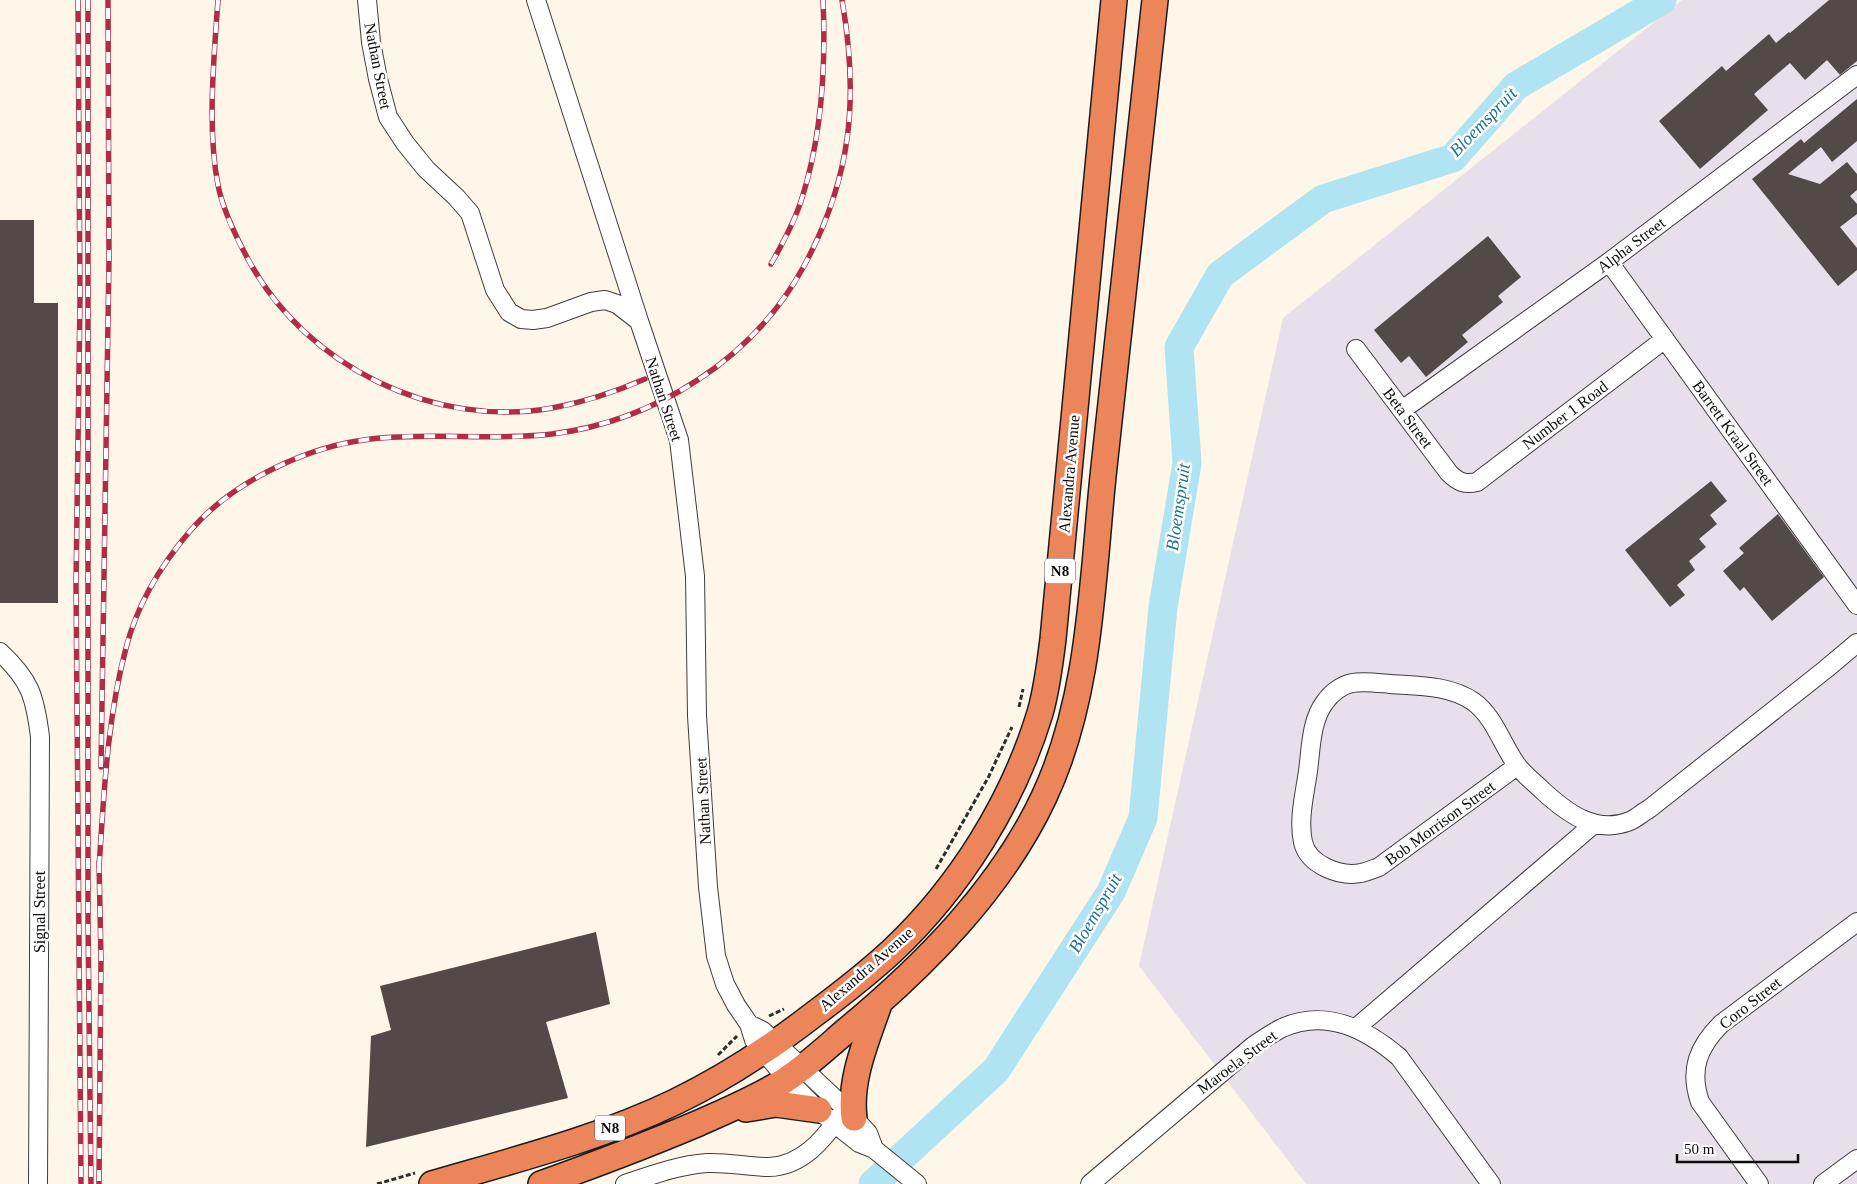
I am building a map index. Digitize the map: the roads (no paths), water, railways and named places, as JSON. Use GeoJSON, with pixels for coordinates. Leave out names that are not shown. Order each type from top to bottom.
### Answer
{"type":"FeatureCollection","features":[{"type":"Feature","properties":{"kind":"highway","name":"Alexandra Avenue"},"geometry":{"type":"LineString","coordinates":[[424,1179],[542,1152],[645,1116],[710,1084],[770,1047],[833,1000],[892,950],[940,898],[974,852],[1001,806],[1017,774],[1040,711],[1048,678],[1054,639],[1114,0]]}},
{"type":"Feature","properties":{"kind":"highway","name":"Alexandra Avenue"},"geometry":{"type":"LineString","coordinates":[[541,1184],[653,1142],[716,1115],[750,1100],[795,1073],[879,1004],[917,968],[963,918],[1026,831],[1044,796],[1059,760],[1071,721],[1088,628],[1155,0]]}},
{"type":"Feature","properties":{"kind":"highway"},"geometry":{"type":"LineString","coordinates":[[716,1115],[776,1104],[838,1115],[852,1103],[855,1084],[879,1004]]}},
{"type":"Feature","properties":{"kind":"street","name":"Nathan Street"},"geometry":{"type":"LineString","coordinates":[[367,0],[371,42],[388,117],[405,143],[426,169],[470,213],[495,290],[509,312],[521,319],[532,320],[547,318],[591,302],[605,300],[617,304],[639,321],[679,440],[695,576],[698,716],[711,925],[716,956],[725,984],[749,1024],[763,1031],[770,1047],[838,1115],[868,1133],[879,1152],[917,1184]]}},
{"type":"Feature","properties":{"kind":"street"},"geometry":{"type":"LineString","coordinates":[[536,0],[639,321]]}},
{"type":"Feature","properties":{"kind":"street","name":"Alpha Street"},"geometry":{"type":"LineString","coordinates":[[1402,410],[1609,262],[1857,74]]}},
{"type":"Feature","properties":{"kind":"street","name":"Barrett Kraal Street"},"geometry":{"type":"LineString","coordinates":[[1609,262],[1857,605]]}},
{"type":"Feature","properties":{"kind":"street","name":"Number 1 Road"},"geometry":{"type":"LineString","coordinates":[[1462,483],[1470,484],[1477,482],[1665,339]]}},
{"type":"Feature","properties":{"kind":"street","name":"Beta Street"},"geometry":{"type":"LineString","coordinates":[[1356,349],[1449,473],[1462,483]]}},
{"type":"Feature","properties":{"kind":"street","name":"Bob Morrison Street"},"geometry":{"type":"LineString","coordinates":[[1517,766],[1379,867],[1360,874],[1342,873],[1326,868],[1312,858],[1303,844],[1301,823],[1314,725],[1324,702],[1336,690],[1352,683],[1370,682],[1436,687],[1456,693],[1474,702],[1488,716],[1517,766],[1561,806],[1574,816],[1594,824],[1612,825],[1630,821],[1649,808],[1826,669],[1857,642]]}},
{"type":"Feature","properties":{"kind":"street","name":"Signal Street"},"geometry":{"type":"LineString","coordinates":[[0,652],[15,666],[28,686],[36,707],[40,736],[38,1184]]}},
{"type":"Feature","properties":{"kind":"street"},"geometry":{"type":"LineString","coordinates":[[1356,1028],[1594,824]]}},
{"type":"Feature","properties":{"kind":"street","name":"Coro Street"},"geometry":{"type":"LineString","coordinates":[[1759,1184],[1700,1102],[1695,1088],[1695,1070],[1699,1054],[1709,1036],[1721,1024],[1857,922]]}},
{"type":"Feature","properties":{"kind":"street","name":"Maroela Street"},"geometry":{"type":"LineString","coordinates":[[1090,1184],[1253,1046],[1283,1028],[1307,1021],[1335,1021],[1356,1028],[1379,1040],[1399,1057],[1490,1184]]}},
{"type":"Feature","properties":{"kind":"street","name":"Nathan Street"},"geometry":{"type":"LineString","coordinates":[[795,1073],[838,1115]]}},
{"type":"Feature","properties":{"kind":"street"},"geometry":{"type":"LineString","coordinates":[[625,1184],[688,1165],[709,1163],[769,1167],[788,1164],[800,1159],[810,1151],[838,1115]]}},
{"type":"Feature","properties":{"kind":"street"},"geometry":{"type":"LineString","coordinates":[[1822,1184],[1857,1159]]}},
{"type":"Feature","properties":{"kind":"waterway","name":"Bloemspruit"},"geometry":{"type":"LineString","coordinates":[[873,1184],[996,1070],[1111,892],[1143,818],[1163,607],[1187,463],[1179,347],[1220,275],[1323,199],[1453,158],[1516,86],[1662,0]]}},
{"type":"Feature","properties":{"kind":"railway"},"geometry":{"type":"LineString","coordinates":[[78,0],[80,298],[76,585],[81,1184]]}},
{"type":"Feature","properties":{"kind":"railway"},"geometry":{"type":"LineString","coordinates":[[88,0],[88,921],[91,1184]]}},
{"type":"Feature","properties":{"kind":"railway"},"geometry":{"type":"LineString","coordinates":[[101,767],[109,258],[108,0]]}},
{"type":"Feature","properties":{"kind":"railway"},"geometry":{"type":"LineString","coordinates":[[218,0],[212,117],[215,163],[220,195],[230,224],[249,261],[274,298],[304,331],[339,359],[378,382],[419,398],[463,409],[507,412],[552,408],[600,396],[645,379]]}},
{"type":"Feature","properties":{"kind":"railway"},"geometry":{"type":"LineString","coordinates":[[771,264],[799,207],[814,150],[823,75],[823,0]]}},
{"type":"Feature","properties":{"kind":"railway"},"geometry":{"type":"LineString","coordinates":[[99,867],[110,729],[126,648],[143,601],[151,586],[179,544],[207,513],[249,482],[272,469],[322,449],[347,443],[371,439],[416,436],[507,437],[552,434],[591,427],[628,415],[664,399],[698,380],[730,356],[758,329],[783,299],[804,266],[833,201],[842,169],[850,104],[850,70],[842,0]]}},
{"type":"Feature","properties":{"kind":"railway"},"geometry":{"type":"LineString","coordinates":[[99,862],[101,959],[99,1184]]}}]}
